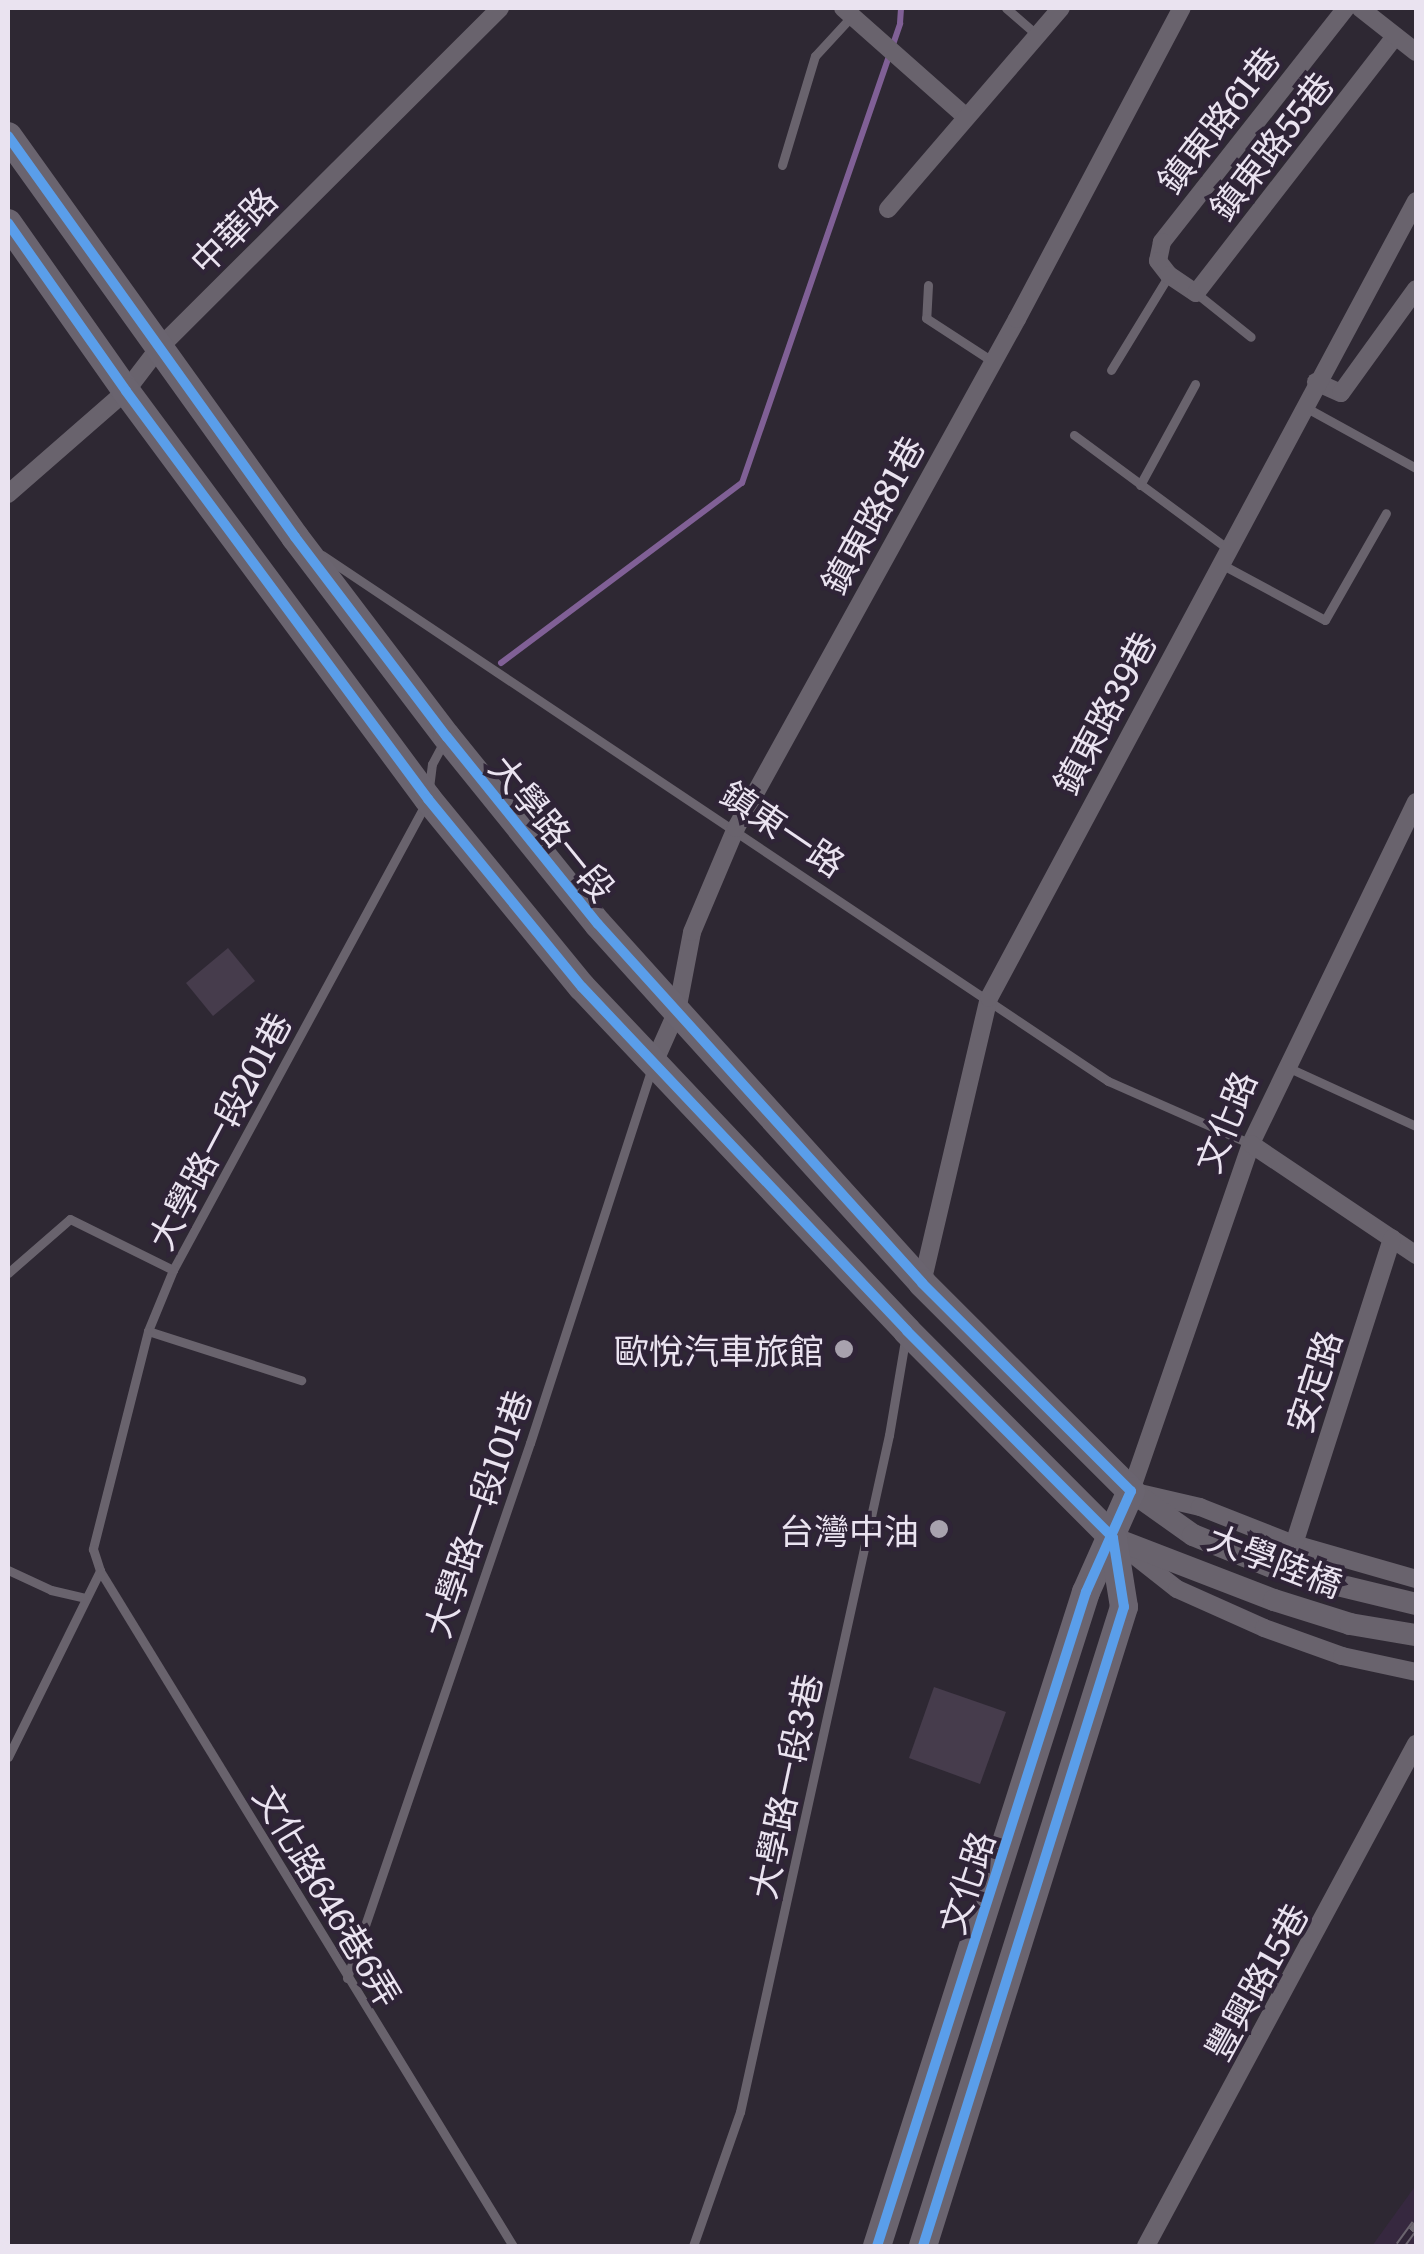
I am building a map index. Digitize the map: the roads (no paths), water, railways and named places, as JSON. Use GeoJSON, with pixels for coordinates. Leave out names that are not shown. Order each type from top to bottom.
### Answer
{"type":"FeatureCollection","features":[{"type":"Feature","properties":{"kind":"main road","name":"大學路一段"},"geometry":{"type":"LineString","coordinates":[[8,136],[295,537],[447,737],[598,924],[922,1283],[1131,1491]]}},
{"type":"Feature","properties":{"kind":"main road"},"geometry":{"type":"LineString","coordinates":[[8,223],[126,392],[428,800],[582,987],[906,1332],[1113,1538]]}},
{"type":"Feature","properties":{"kind":"main road","name":"文化路"},"geometry":{"type":"LineString","coordinates":[[877,2246],[1086,1592],[1131,1491]]}},
{"type":"Feature","properties":{"kind":"main road","name":"文化路"},"geometry":{"type":"LineString","coordinates":[[923,2246],[1124,1608],[1113,1538]]}},
{"type":"Feature","properties":{"kind":"street","name":"中華路"},"geometry":{"type":"LineString","coordinates":[[8,494],[126,392],[158,349],[500,8]]}},
{"type":"Feature","properties":{"kind":"street"},"geometry":{"type":"LineString","coordinates":[[888,209],[1061,8]]}},
{"type":"Feature","properties":{"kind":"street","name":"鎮東路81巷"},"geometry":{"type":"LineString","coordinates":[[653,1065],[677,1011],[692,932],[736,828],[1182,8]]}},
{"type":"Feature","properties":{"kind":"street","name":"鎮東路61巷"},"geometry":{"type":"LineString","coordinates":[[1169,275],[1158,261],[1162,242],[1346,8]]}},
{"type":"Feature","properties":{"kind":"street"},"geometry":{"type":"LineString","coordinates":[[1360,8],[1416,52]]}},
{"type":"Feature","properties":{"kind":"street"},"geometry":{"type":"LineString","coordinates":[[847,12],[966,118]]}},
{"type":"Feature","properties":{"kind":"street","name":"鎮東路55巷"},"geometry":{"type":"LineString","coordinates":[[1196,294],[1395,36]]}},
{"type":"Feature","properties":{"kind":"street","name":"鎮東路39巷"},"geometry":{"type":"LineString","coordinates":[[922,1283],[989,998],[1416,201]]}},
{"type":"Feature","properties":{"kind":"street"},"geometry":{"type":"LineString","coordinates":[[1169,275],[1196,294]]}},
{"type":"Feature","properties":{"kind":"street"},"geometry":{"type":"LineString","coordinates":[[1316,382],[1341,393],[1416,289]]}},
{"type":"Feature","properties":{"kind":"street","name":"文化路"},"geometry":{"type":"LineString","coordinates":[[1131,1491],[1252,1144],[1286,1066],[1416,802]]}},
{"type":"Feature","properties":{"kind":"street"},"geometry":{"type":"LineString","coordinates":[[1252,1144],[1416,1255]]}},
{"type":"Feature","properties":{"kind":"street","name":"安定路"},"geometry":{"type":"LineString","coordinates":[[1294,1544],[1392,1238]]}},
{"type":"Feature","properties":{"kind":"street"},"geometry":{"type":"LineString","coordinates":[[1131,1491],[1200,1508],[1294,1544],[1416,1579]]}},
{"type":"Feature","properties":{"kind":"street","name":"大學陸橋"},"geometry":{"type":"LineString","coordinates":[[1131,1491],[1192,1535],[1284,1572],[1416,1604]]}},
{"type":"Feature","properties":{"kind":"street"},"geometry":{"type":"LineString","coordinates":[[1113,1538],[1177,1589],[1246,1620],[1342,1656],[1416,1672]]}},
{"type":"Feature","properties":{"kind":"street","name":"大學陸橋"},"geometry":{"type":"LineString","coordinates":[[1113,1538],[1185,1562],[1289,1605],[1350,1624],[1416,1635]]}},
{"type":"Feature","properties":{"kind":"street","name":"豐興路15巷"},"geometry":{"type":"LineString","coordinates":[[1146,2246],[1416,1744]]}},
{"type":"Feature","properties":{"kind":"lane"},"geometry":{"type":"LineString","coordinates":[[1006,8],[1036,35]]}},
{"type":"Feature","properties":{"kind":"lane"},"geometry":{"type":"LineString","coordinates":[[782,165],[815,56],[847,12]]}},
{"type":"Feature","properties":{"kind":"lane"},"geometry":{"type":"LineString","coordinates":[[1110,370],[1169,275]]}},
{"type":"Feature","properties":{"kind":"lane"},"geometry":{"type":"LineString","coordinates":[[928,285],[926,318],[992,361]]}},
{"type":"Feature","properties":{"kind":"lane"},"geometry":{"type":"LineString","coordinates":[[1196,294],[1251,337]]}},
{"type":"Feature","properties":{"kind":"lane"},"geometry":{"type":"LineString","coordinates":[[1140,485],[1195,384]]}},
{"type":"Feature","properties":{"kind":"lane"},"geometry":{"type":"LineString","coordinates":[[1304,406],[1416,468]]}},
{"type":"Feature","properties":{"kind":"lane"},"geometry":{"type":"LineString","coordinates":[[1074,435],[1224,555],[1325,620],[1386,512]]}},
{"type":"Feature","properties":{"kind":"lane","name":"鎮東一路"},"geometry":{"type":"LineString","coordinates":[[295,537],[736,828],[1108,1081],[1252,1144]]}},
{"type":"Feature","properties":{"kind":"lane","name":"大學路一段201巷"},"geometry":{"type":"LineString","coordinates":[[100,1571],[93,1549],[148,1331],[173,1270],[428,800],[432,764],[447,737]]}},
{"type":"Feature","properties":{"kind":"lane","name":"大學路一段101巷"},"geometry":{"type":"LineString","coordinates":[[347,1978],[524,1461],[653,1065]]}},
{"type":"Feature","properties":{"kind":"lane"},"geometry":{"type":"LineString","coordinates":[[1286,1066],[1416,1126]]}},
{"type":"Feature","properties":{"kind":"lane"},"geometry":{"type":"LineString","coordinates":[[8,1273],[70,1219],[173,1270]]}},
{"type":"Feature","properties":{"kind":"lane"},"geometry":{"type":"LineString","coordinates":[[148,1331],[301,1380]]}},
{"type":"Feature","properties":{"kind":"lane","name":"大學路一段3巷"},"geometry":{"type":"LineString","coordinates":[[693,2246],[740,2112],[889,1435],[906,1332]]}},
{"type":"Feature","properties":{"kind":"lane"},"geometry":{"type":"LineString","coordinates":[[8,1570],[51,1590],[86,1598]]}},
{"type":"Feature","properties":{"kind":"lane"},"geometry":{"type":"LineString","coordinates":[[8,1757],[100,1571]]}},
{"type":"Feature","properties":{"kind":"lane","name":"文化路646巷6弄"},"geometry":{"type":"LineString","coordinates":[[100,1571],[513,2246]]}},
{"type":"Feature","properties":{"kind":"waterway"},"geometry":{"type":"LineString","coordinates":[[501,663],[742,483],[900,23],[901,8]]}},
{"type":"Feature","properties":{"kind":"railway"},"geometry":{"type":"LineString","coordinates":[[1400,2246],[1416,2224]]}},
{"type":"Feature","properties":{"kind":"place","name":"歐悅汽車旅館"},"geometry":{"type":"Point","coordinates":[844,1349]}},
{"type":"Feature","properties":{"kind":"place","name":"台灣中油"},"geometry":{"type":"Point","coordinates":[939,1529]}}]}
